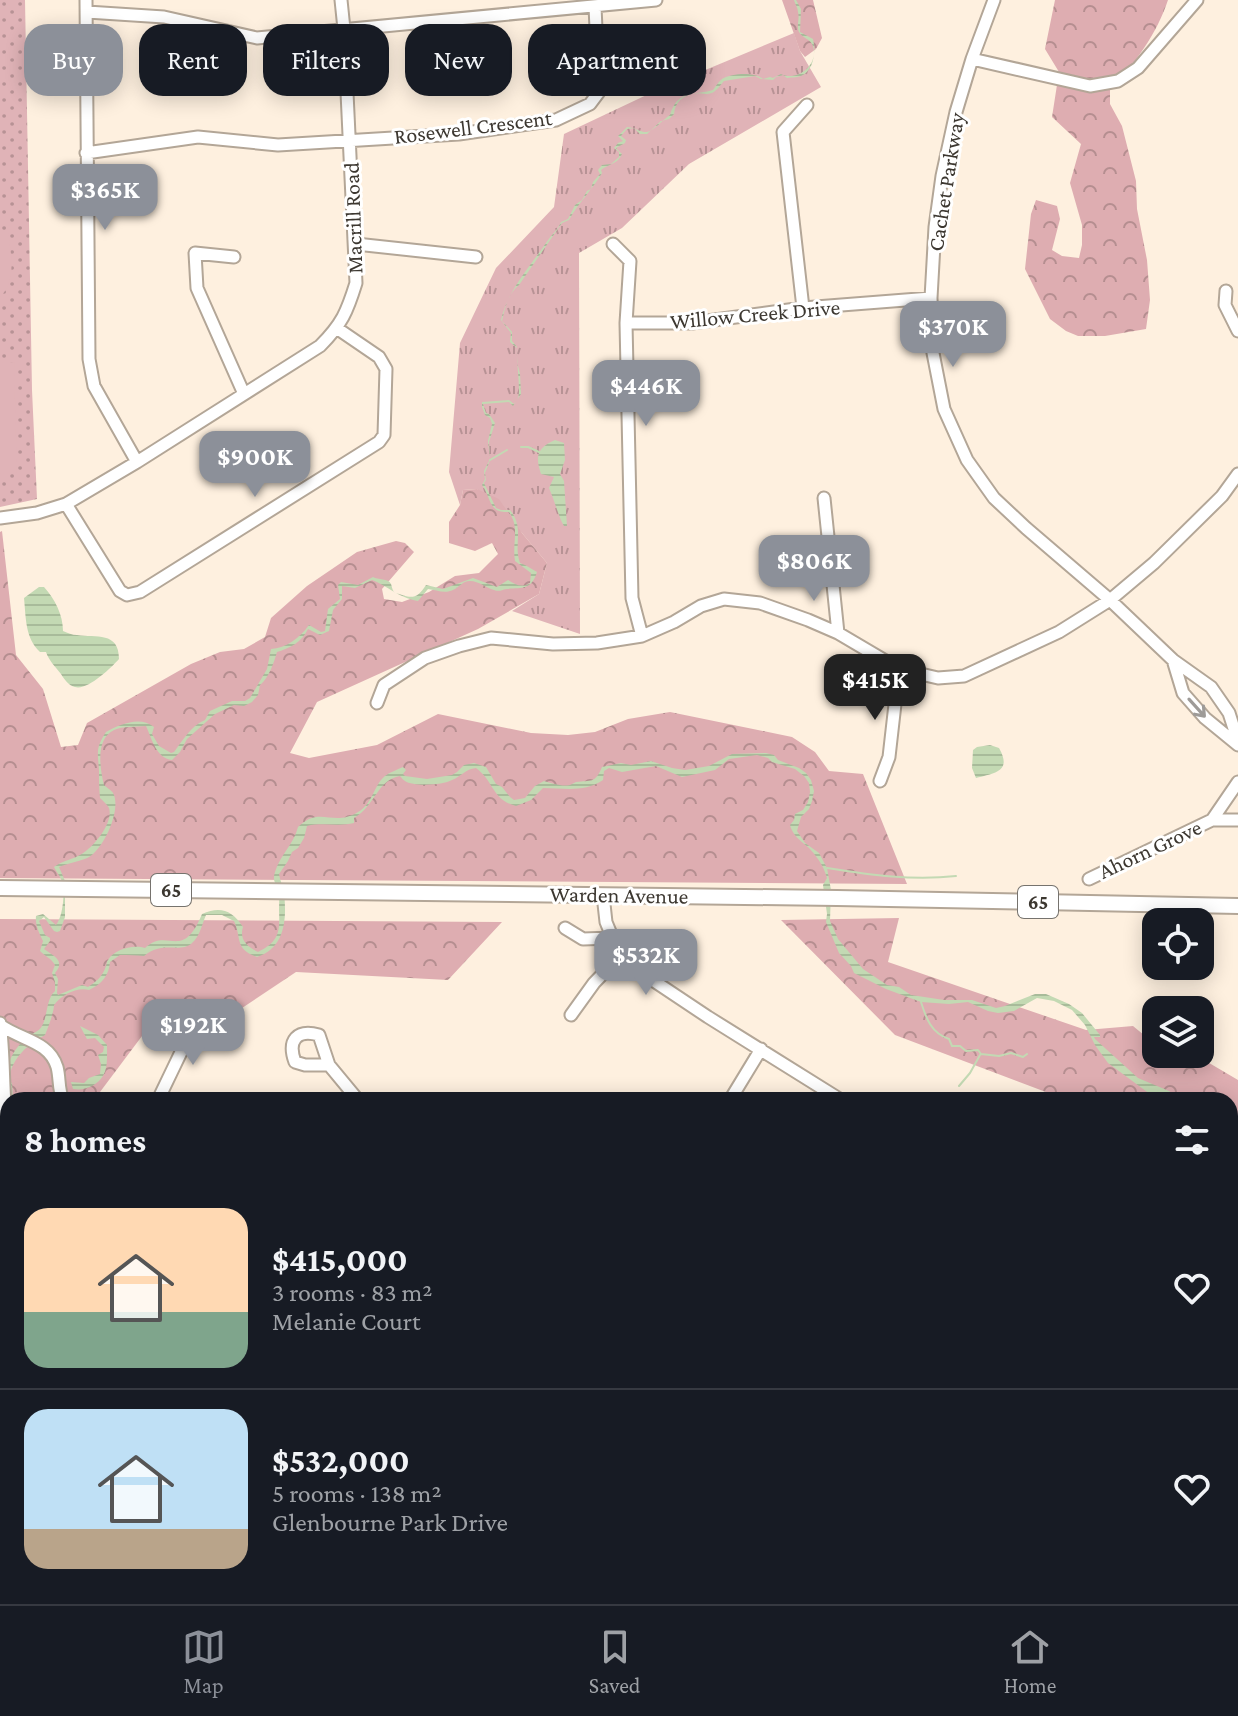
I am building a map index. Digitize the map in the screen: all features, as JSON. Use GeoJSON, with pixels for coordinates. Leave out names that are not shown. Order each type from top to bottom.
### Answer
{"type":"FeatureCollection","features":[{"type":"Feature","properties":{"kind":"main road","name":"Warden Avenue"},"geometry":{"type":"LineString","coordinates":[[0,888],[1238,906]]}},
{"type":"Feature","properties":{"kind":"street","name":"Macrill Road"},"geometry":{"type":"LineString","coordinates":[[341,0],[343,24]]}},
{"type":"Feature","properties":{"kind":"street"},"geometry":{"type":"LineString","coordinates":[[389,25],[656,0]]}},
{"type":"Feature","properties":{"kind":"street","name":"Cachet Parkway"},"geometry":{"type":"LineString","coordinates":[[994,0],[956,112],[935,227],[931,298],[933,353],[944,409],[967,460],[994,498],[1173,660],[1211,687],[1229,713],[1238,743]]}},
{"type":"Feature","properties":{"kind":"street"},"geometry":{"type":"LineString","coordinates":[[972,59],[1090,86],[1118,81],[1138,68],[1197,0]]}},
{"type":"Feature","properties":{"kind":"street"},"geometry":{"type":"LineString","coordinates":[[137,462],[94,386],[89,359],[87,6],[164,17],[263,37]]}},
{"type":"Feature","properties":{"kind":"street","name":"Rosewell Crescent"},"geometry":{"type":"LineString","coordinates":[[86,153],[198,137],[278,145],[459,134],[556,120],[590,104],[599,92],[595,7]]}},
{"type":"Feature","properties":{"kind":"street","name":"Macrill Road"},"geometry":{"type":"LineString","coordinates":[[0,518],[37,513],[66,504],[320,346],[338,329],[356,283],[348,96]]}},
{"type":"Feature","properties":{"kind":"street"},"geometry":{"type":"LineString","coordinates":[[803,308],[783,132],[807,105]]}},
{"type":"Feature","properties":{"kind":"street"},"geometry":{"type":"LineString","coordinates":[[356,244],[476,257]]}},
{"type":"Feature","properties":{"kind":"street"},"geometry":{"type":"LineString","coordinates":[[613,244],[630,261],[626,323],[632,598],[642,636]]}},
{"type":"Feature","properties":{"kind":"street"},"geometry":{"type":"LineString","coordinates":[[234,257],[195,253],[197,288],[244,394]]}},
{"type":"Feature","properties":{"kind":"street"},"geometry":{"type":"LineString","coordinates":[[1226,291],[1225,305],[1238,331]]}},
{"type":"Feature","properties":{"kind":"street","name":"Willow Creek Drive"},"geometry":{"type":"LineString","coordinates":[[626,323],[692,323],[803,308],[931,298]]}},
{"type":"Feature","properties":{"kind":"street"},"geometry":{"type":"LineString","coordinates":[[66,504],[120,591],[127,595],[140,592],[379,442],[384,435],[386,369],[379,357],[338,329]]}},
{"type":"Feature","properties":{"kind":"street"},"geometry":{"type":"LineString","coordinates":[[377,703],[384,685],[425,658],[459,646],[491,638],[568,644],[642,636],[701,606],[724,599],[760,603],[808,620],[838,633],[899,669],[938,678],[964,676],[1059,632],[1110,600],[1154,563],[1222,496],[1238,474]]}},
{"type":"Feature","properties":{"kind":"street"},"geometry":{"type":"LineString","coordinates":[[824,498],[838,633]]}},
{"type":"Feature","properties":{"kind":"street","name":"Cachet Parkway"},"geometry":{"type":"LineString","coordinates":[[1173,660],[1183,693],[1205,718],[1238,743]]}},
{"type":"Feature","properties":{"kind":"street"},"geometry":{"type":"LineString","coordinates":[[880,781],[889,757],[899,669]]}},
{"type":"Feature","properties":{"kind":"street","name":"Ahorn Grove"},"geometry":{"type":"LineString","coordinates":[[1212,820],[1238,782]]}},
{"type":"Feature","properties":{"kind":"street","name":"Ahorn Grove"},"geometry":{"type":"LineString","coordinates":[[1089,879],[1212,820],[1238,820]]}},
{"type":"Feature","properties":{"kind":"street"},"geometry":{"type":"LineString","coordinates":[[603,895],[604,914],[620,956],[708,1017],[828,1092]]}},
{"type":"Feature","properties":{"kind":"street"},"geometry":{"type":"LineString","coordinates":[[565,928],[583,939],[612,938]]}},
{"type":"Feature","properties":{"kind":"street"},"geometry":{"type":"LineString","coordinates":[[571,1015],[594,983],[620,956]]}},
{"type":"Feature","properties":{"kind":"street"},"geometry":{"type":"LineString","coordinates":[[162,1092],[183,1048],[183,1023]]}},
{"type":"Feature","properties":{"kind":"street"},"geometry":{"type":"LineString","coordinates":[[0,1024],[13,1034],[46,1048],[57,1069],[60,1092]]}},
{"type":"Feature","properties":{"kind":"street"},"geometry":{"type":"LineString","coordinates":[[0,1024],[4,1092]]}},
{"type":"Feature","properties":{"kind":"street"},"geometry":{"type":"LineString","coordinates":[[735,1092],[761,1049]]}},
{"type":"Feature","properties":{"kind":"street"},"geometry":{"type":"LineString","coordinates":[[329,1065],[351,1092]]}},
{"type":"Feature","properties":{"kind":"green space"},"geometry":{"type":"Polygon","coordinates":[[[0,0],[25,0],[24,96],[27,96],[37,499],[0,507],[0,0]]]}},
{"type":"Feature","properties":{"kind":"green space"},"geometry":{"type":"Polygon","coordinates":[[[782,0],[813,0],[822,38],[816,49],[805,57],[800,51],[782,0]]]}},
{"type":"Feature","properties":{"kind":"green space"},"geometry":{"type":"Polygon","coordinates":[[[1055,0],[1168,0],[1144,48],[1110,88],[1110,104],[1122,126],[1136,181],[1150,300],[1146,329],[1105,336],[1078,336],[1066,331],[1050,319],[1025,269],[1031,214],[1036,200],[1057,206],[1060,219],[1052,250],[1062,256],[1079,258],[1082,245],[1082,225],[1070,183],[1081,144],[1052,117],[1059,72],[1045,49],[1055,0]]]}},
{"type":"Feature","properties":{"kind":"green space"},"geometry":{"type":"Polygon","coordinates":[[[794,33],[800,51],[821,87],[689,164],[622,228],[579,253],[580,634],[512,611],[539,594],[547,563],[522,533],[477,489],[463,490],[460,505],[449,472],[460,343],[496,268],[554,207],[564,134],[644,96],[706,96],[706,70],[794,33]]]}},
{"type":"Feature","properties":{"kind":"green space"},"geometry":{"type":"Polygon","coordinates":[[[0,233],[8,233],[12,266],[9,283],[0,297],[0,233]]]}},
{"type":"Feature","properties":{"kind":"green space"},"geometry":{"type":"Polygon","coordinates":[[[14,362],[17,473],[0,474],[0,363],[14,362]]]}},
{"type":"Feature","properties":{"kind":"green space"},"geometry":{"type":"Polygon","coordinates":[[[477,489],[499,499],[547,563],[539,594],[478,629],[317,702],[290,753],[309,758],[377,745],[438,714],[531,733],[568,735],[595,732],[628,719],[670,712],[792,737],[815,752],[829,771],[863,774],[907,884],[0,878],[0,532],[16,655],[43,689],[61,747],[78,745],[87,723],[191,664],[220,652],[244,649],[265,637],[271,618],[307,586],[357,552],[396,541],[405,543],[414,552],[382,589],[384,599],[402,602],[429,592],[455,576],[479,573],[498,554],[492,543],[475,551],[449,543],[449,522],[460,505],[463,490],[477,489]]]}},
{"type":"Feature","properties":{"kind":"green space"},"geometry":{"type":"Polygon","coordinates":[[[899,918],[888,962],[1086,1030],[1133,1026],[1142,1033],[1142,1068],[1214,1066],[1238,1080],[1238,1092],[1046,1092],[895,1035],[781,920],[899,918]]]}},
{"type":"Feature","properties":{"kind":"green space"},"geometry":{"type":"Polygon","coordinates":[[[0,919],[502,922],[448,980],[296,972],[227,1018],[157,1016],[100,1092],[0,1092],[0,919]]]}},
{"type":"Feature","properties":{"kind":"shaded area"},"geometry":{"type":"Polygon","coordinates":[[[794,0],[801,9],[800,32],[813,39],[814,53],[812,44],[800,34],[798,30],[798,9],[794,0]]]}},
{"type":"Feature","properties":{"kind":"shaded area"},"geometry":{"type":"Polygon","coordinates":[[[813,60],[809,70],[799,77],[787,78],[783,75],[773,80],[761,79],[755,76],[724,81],[713,93],[706,94],[722,79],[732,75],[749,74],[759,77],[763,79],[781,74],[794,76],[805,70],[813,60]]]}},
{"type":"Feature","properties":{"kind":"shaded area"},"geometry":{"type":"Polygon","coordinates":[[[686,96],[680,100],[669,119],[663,120],[670,115],[677,101],[686,96]]]}},
{"type":"Feature","properties":{"kind":"shaded area"},"geometry":{"type":"Polygon","coordinates":[[[627,127],[633,128],[627,129],[621,136],[626,140],[616,148],[622,154],[620,157],[615,162],[601,170],[602,173],[590,191],[577,207],[569,220],[562,223],[511,294],[561,222],[568,219],[575,205],[591,189],[600,174],[598,170],[619,157],[619,152],[614,148],[623,141],[618,136],[627,127]]]}},
{"type":"Feature","properties":{"kind":"shaded area"},"geometry":{"type":"Polygon","coordinates":[[[507,303],[502,321],[512,332],[512,341],[517,348],[510,342],[511,333],[501,320],[507,303]]]}},
{"type":"Feature","properties":{"kind":"shaded area"},"geometry":{"type":"Polygon","coordinates":[[[517,364],[521,394],[517,400],[519,389],[517,364]]]}},
{"type":"Feature","properties":{"kind":"shaded area"},"geometry":{"type":"Polygon","coordinates":[[[509,400],[514,404],[516,401],[513,406],[509,402],[483,404],[495,423],[489,442],[490,458],[488,441],[492,424],[485,415],[482,402],[509,400]]]}},
{"type":"Feature","properties":{"kind":"shaded area"},"geometry":{"type":"Polygon","coordinates":[[[555,440],[564,443],[565,460],[560,474],[564,481],[567,526],[562,523],[549,488],[554,477],[541,474],[538,462],[544,446],[555,440]]]}},
{"type":"Feature","properties":{"kind":"shaded area"},"geometry":{"type":"Polygon","coordinates":[[[490,459],[485,473],[486,480],[484,483],[496,508],[510,510],[517,523],[520,563],[537,572],[532,582],[525,587],[498,591],[467,581],[450,591],[428,589],[418,601],[404,597],[396,593],[412,597],[426,585],[443,589],[473,578],[497,587],[508,580],[519,585],[530,583],[531,573],[515,561],[512,518],[509,512],[494,508],[482,485],[484,471],[490,459]]]}},
{"type":"Feature","properties":{"kind":"shaded area"},"geometry":{"type":"Polygon","coordinates":[[[373,577],[390,582],[394,592],[372,580],[355,588],[342,586],[342,599],[333,610],[329,631],[320,635],[308,629],[295,644],[277,652],[269,674],[252,702],[244,706],[234,705],[215,714],[187,739],[172,760],[158,752],[146,726],[121,728],[108,734],[101,747],[100,763],[104,785],[115,800],[110,828],[89,857],[59,867],[65,881],[65,917],[60,931],[54,931],[44,917],[39,921],[45,935],[50,938],[44,949],[59,962],[55,973],[58,995],[82,985],[91,985],[101,976],[111,956],[119,950],[145,948],[153,942],[188,937],[202,914],[208,912],[220,910],[230,913],[243,927],[242,935],[247,945],[258,952],[265,948],[274,940],[279,924],[275,872],[298,827],[315,817],[344,818],[358,812],[367,804],[385,776],[403,767],[405,776],[427,779],[452,775],[464,765],[474,763],[486,767],[496,784],[514,800],[525,798],[544,781],[564,786],[589,781],[595,779],[602,767],[621,763],[631,765],[651,761],[685,770],[709,766],[732,754],[766,753],[799,768],[811,780],[814,791],[812,801],[801,817],[797,831],[805,843],[819,853],[827,868],[831,890],[830,921],[838,939],[863,969],[887,985],[899,987],[911,995],[972,1000],[996,1008],[1035,994],[1046,994],[1082,1013],[1100,1035],[1095,1039],[1138,1078],[1170,1092],[1147,1092],[1108,1063],[1072,1010],[1054,1001],[1037,998],[1014,1011],[998,1013],[968,1002],[921,1002],[854,973],[839,953],[826,922],[825,872],[817,857],[794,834],[790,825],[795,814],[803,810],[808,802],[809,783],[795,769],[757,755],[729,759],[715,770],[682,777],[656,766],[622,772],[609,768],[604,771],[603,780],[589,787],[543,788],[531,800],[516,806],[502,799],[476,768],[448,782],[436,784],[409,783],[400,776],[392,778],[367,807],[354,818],[354,823],[307,826],[304,838],[279,874],[284,893],[284,922],[279,940],[266,953],[257,957],[242,947],[234,921],[222,915],[206,915],[197,937],[187,946],[158,949],[144,956],[120,955],[110,962],[104,979],[98,985],[70,993],[54,1005],[45,1035],[17,1058],[9,1078],[12,1092],[8,1092],[7,1073],[11,1058],[20,1044],[41,1028],[55,991],[52,973],[55,965],[40,951],[43,941],[36,916],[43,914],[56,925],[58,921],[63,889],[54,867],[89,848],[101,835],[110,814],[100,798],[98,755],[106,732],[130,722],[143,722],[154,727],[152,734],[159,746],[174,752],[210,711],[232,701],[250,698],[267,669],[271,649],[292,642],[309,625],[325,631],[328,609],[340,599],[338,585],[341,582],[358,585],[373,577]]]}},
{"type":"Feature","properties":{"kind":"shaded area"},"geometry":{"type":"Polygon","coordinates":[[[39,587],[44,587],[55,602],[63,631],[111,640],[118,650],[119,659],[86,686],[69,684],[46,652],[40,652],[31,640],[24,598],[39,587]]]}},
{"type":"Feature","properties":{"kind":"shaded area"},"geometry":{"type":"Polygon","coordinates":[[[990,745],[999,748],[1003,766],[1000,770],[976,778],[972,768],[973,750],[990,745]]]}},
{"type":"Feature","properties":{"kind":"shaded area"},"geometry":{"type":"Polygon","coordinates":[[[80,1026],[98,1035],[107,1045],[107,1063],[98,1082],[87,1088],[73,1089],[71,1082],[84,1083],[100,1074],[98,1055],[104,1047],[95,1038],[87,1039],[80,1026]]]}},
{"type":"Feature","properties":{"kind":"waterway"},"geometry":{"type":"LineString","coordinates":[[521,447],[539,452]]}},
{"type":"Feature","properties":{"kind":"waterway"},"geometry":{"type":"LineString","coordinates":[[490,460],[507,450]]}},
{"type":"Feature","properties":{"kind":"waterway"},"geometry":{"type":"LineString","coordinates":[[827,868],[908,878],[956,876]]}},
{"type":"Feature","properties":{"kind":"waterway"},"geometry":{"type":"LineString","coordinates":[[921,1002],[930,1024],[949,1039],[952,1046],[999,1056],[1011,1053],[1023,1057],[1027,1054]]}},
{"type":"Feature","properties":{"kind":"waterway"},"geometry":{"type":"LineString","coordinates":[[959,1086],[980,1055]]}}]}
